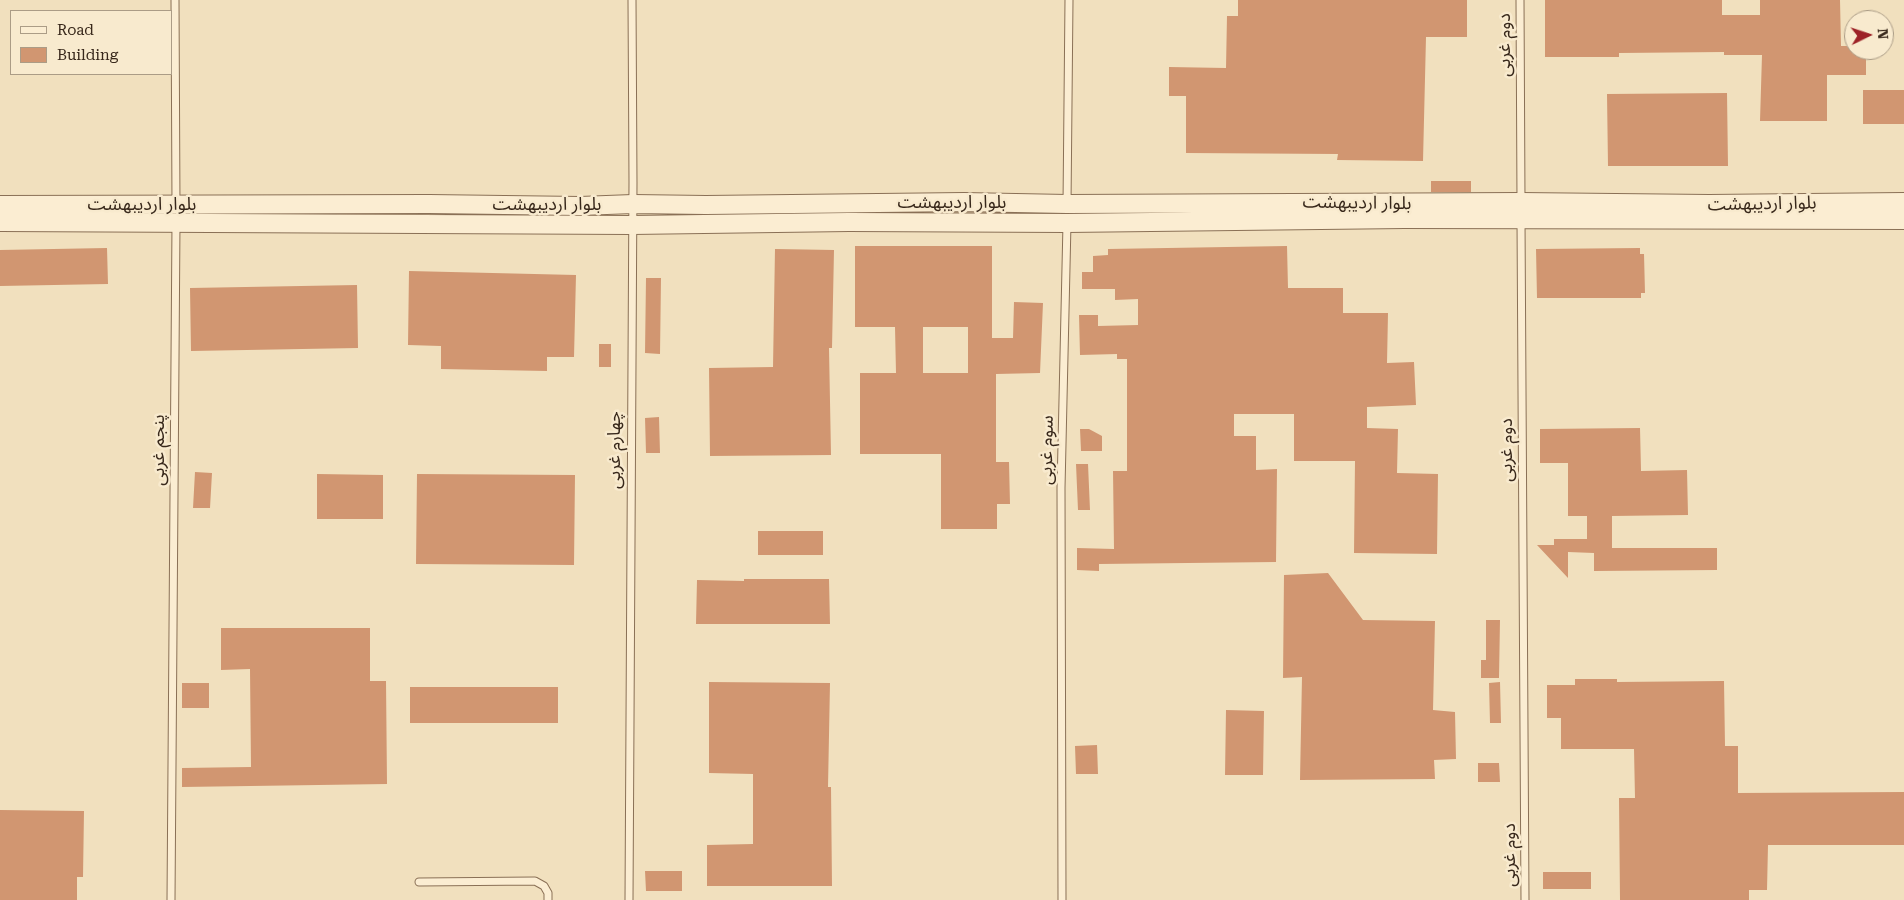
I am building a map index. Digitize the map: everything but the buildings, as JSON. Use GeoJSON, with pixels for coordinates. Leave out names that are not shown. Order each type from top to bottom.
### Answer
{"type":"FeatureCollection","features":[{"type":"Feature","properties":{"kind":"street","name":"بلوار اردیبهشت"},"geometry":{"type":"LineString","coordinates":[[0,205],[429,204],[580,206],[964,202],[1067,204],[1521,202],[1709,204],[1904,202]]}},
{"type":"Feature","properties":{"kind":"street","name":"بلوار اردیبهشت"},"geometry":{"type":"LineString","coordinates":[[0,222],[632,225],[1260,220],[1904,220]]}},
{"type":"Feature","properties":{"kind":"lane","name":"پنجم غربی"},"geometry":{"type":"LineString","coordinates":[[171,900],[176,223],[175,0]]}},
{"type":"Feature","properties":{"kind":"lane","name":"چهارم غربی"},"geometry":{"type":"LineString","coordinates":[[629,900],[632,0]]}},
{"type":"Feature","properties":{"kind":"lane","name":"سوم غربی"},"geometry":{"type":"LineString","coordinates":[[1062,900],[1061,488],[1067,204],[1068,0]]}},
{"type":"Feature","properties":{"kind":"lane","name":"دوم غربی"},"geometry":{"type":"LineString","coordinates":[[1520,0],[1525,900]]}},
{"type":"Feature","properties":{"kind":"lane"},"geometry":{"type":"LineString","coordinates":[[419,882],[535,881],[544,886],[548,893],[548,900]]}}]}
